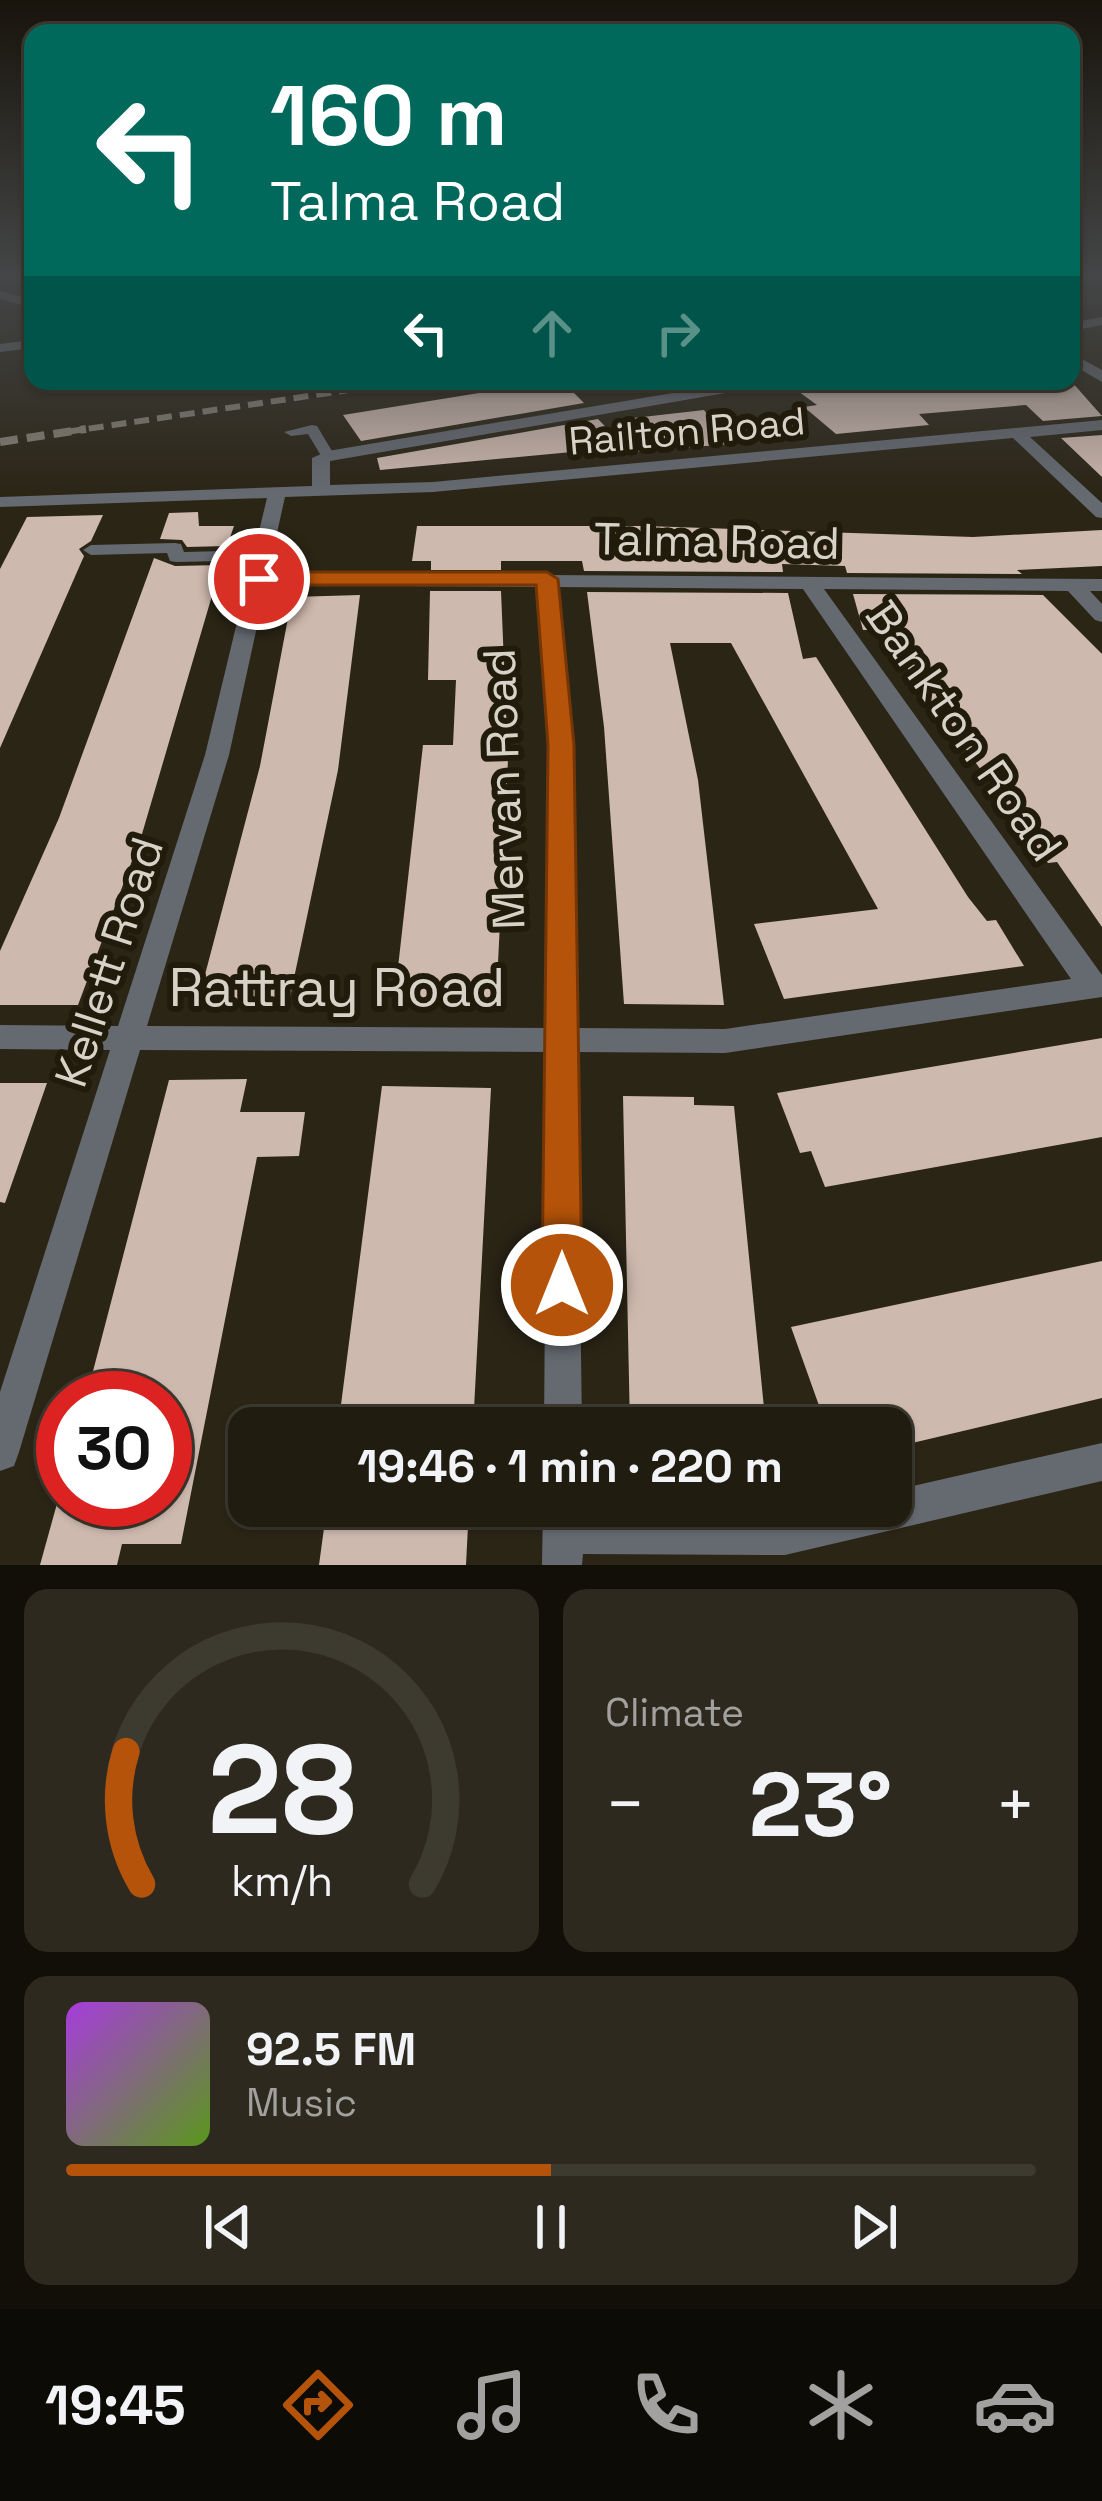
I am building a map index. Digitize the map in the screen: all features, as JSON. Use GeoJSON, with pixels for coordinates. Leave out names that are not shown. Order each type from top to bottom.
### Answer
{"type":"FeatureCollection","features":[{"type":"Feature","properties":{"kind":"street"},"geometry":{"type":"LineString","coordinates":[[321,491],[321,458],[328,455],[720,390]]}},
{"type":"Feature","properties":{"kind":"street","name":"Railton Road"},"geometry":{"type":"LineString","coordinates":[[6,501],[512,481],[1102,425]]}},
{"type":"Feature","properties":{"kind":"street"},"geometry":{"type":"LineString","coordinates":[[1016,432],[1102,513]]}},
{"type":"Feature","properties":{"kind":"street","name":"Kellett Road"},"geometry":{"type":"LineString","coordinates":[[0,1453],[218,755],[277,492]]}},
{"type":"Feature","properties":{"kind":"street"},"geometry":{"type":"LineString","coordinates":[[0,521],[6,501]]}},
{"type":"Feature","properties":{"kind":"street","name":"Talma Road"},"geometry":{"type":"LineString","coordinates":[[261,567],[547,579],[1102,586]]}},
{"type":"Feature","properties":{"kind":"street","name":"Mervan Road"},"geometry":{"type":"LineString","coordinates":[[547,579],[561,745],[562,1407]]}},
{"type":"Feature","properties":{"kind":"street","name":"Bankton Road"},"geometry":{"type":"LineString","coordinates":[[808,581],[1097,987]]}},
{"type":"Feature","properties":{"kind":"street"},"geometry":{"type":"LineString","coordinates":[[1075,587],[1102,616]]}},
{"type":"Feature","properties":{"kind":"street","name":"Rattray Road"},"geometry":{"type":"LineString","coordinates":[[0,1037],[760,1039],[1097,987]]}},
{"type":"Feature","properties":{"kind":"street"},"geometry":{"type":"LineString","coordinates":[[563,1535],[785,1534],[1102,1462]]}},
{"type":"Feature","properties":{"kind":"lane"},"geometry":{"type":"LineString","coordinates":[[291,432],[312,429],[328,455]]}},
{"type":"Feature","properties":{"kind":"lane"},"geometry":{"type":"LineString","coordinates":[[92,550],[175,548],[176,557],[261,567]]}},
{"type":"Feature","properties":{"kind":"building"},"geometry":{"type":"Polygon","coordinates":[[[498,390],[571,390],[584,403],[361,441],[343,415],[498,390]]]}},
{"type":"Feature","properties":{"kind":"building"},"geometry":{"type":"Polygon","coordinates":[[[796,390],[1079,390],[1102,416],[1043,421],[1026,405],[919,414],[929,425],[836,434],[804,407],[817,405],[796,390]]]}},
{"type":"Feature","properties":{"kind":"building"},"geometry":{"type":"Polygon","coordinates":[[[704,410],[730,444],[632,452],[616,420],[704,410]]]}},
{"type":"Feature","properties":{"kind":"building"},"geometry":{"type":"Polygon","coordinates":[[[598,419],[625,447],[380,470],[377,458],[598,419]]]}},
{"type":"Feature","properties":{"kind":"building"},"geometry":{"type":"Polygon","coordinates":[[[1102,435],[1102,477],[1061,438],[1102,435]]]}},
{"type":"Feature","properties":{"kind":"building"},"geometry":{"type":"Polygon","coordinates":[[[198,512],[199,526],[234,526],[227,546],[187,547],[182,540],[160,539],[169,513],[198,512]]]}},
{"type":"Feature","properties":{"kind":"building"},"geometry":{"type":"Polygon","coordinates":[[[103,515],[91,541],[79,549],[84,556],[0,748],[0,569],[27,517],[103,515]]]}},
{"type":"Feature","properties":{"kind":"building"},"geometry":{"type":"Polygon","coordinates":[[[417,526],[645,526],[973,537],[1102,530],[1102,566],[1017,570],[1022,574],[847,573],[845,566],[782,564],[783,572],[584,571],[582,561],[501,561],[501,570],[431,570],[431,561],[412,561],[417,526]]]}},
{"type":"Feature","properties":{"kind":"building"},"geometry":{"type":"Polygon","coordinates":[[[154,558],[175,566],[221,565],[142,834],[78,1005],[0,1005],[0,951],[59,818],[154,558]]]}},
{"type":"Feature","properties":{"kind":"building"},"geometry":{"type":"Polygon","coordinates":[[[430,591],[501,591],[508,760],[496,1004],[394,1003],[423,745],[453,745],[456,680],[428,680],[430,591]]]}},
{"type":"Feature","properties":{"kind":"building"},"geometry":{"type":"Polygon","coordinates":[[[587,592],[788,593],[803,659],[816,657],[968,897],[987,921],[996,920],[1024,966],[784,999],[754,924],[878,909],[731,643],[670,643],[698,780],[724,1005],[624,1004],[604,727],[587,592]]]}},
{"type":"Feature","properties":{"kind":"building"},"geometry":{"type":"Polygon","coordinates":[[[853,594],[1043,595],[1102,654],[1102,927],[1057,862],[1048,863],[880,630],[863,630],[853,594]]]}},
{"type":"Feature","properties":{"kind":"building"},"geometry":{"type":"Polygon","coordinates":[[[360,595],[338,770],[290,997],[254,997],[252,1006],[197,1005],[260,766],[292,597],[360,595]]]}},
{"type":"Feature","properties":{"kind":"building"},"geometry":{"type":"Polygon","coordinates":[[[1102,1038],[1102,1137],[825,1187],[811,1151],[800,1153],[777,1093],[1102,1038]]]}},
{"type":"Feature","properties":{"kind":"building"},"geometry":{"type":"Polygon","coordinates":[[[247,1079],[240,1112],[305,1112],[299,1156],[257,1157],[192,1488],[192,1371],[93,1371],[169,1080],[247,1079]]]}},
{"type":"Feature","properties":{"kind":"building"},"geometry":{"type":"Polygon","coordinates":[[[0,1083],[47,1083],[5,1203],[0,1202],[0,1083]]]}},
{"type":"Feature","properties":{"kind":"building"},"geometry":{"type":"Polygon","coordinates":[[[382,1086],[491,1088],[474,1407],[341,1407],[382,1086]]]}},
{"type":"Feature","properties":{"kind":"building"},"geometry":{"type":"Polygon","coordinates":[[[623,1096],[694,1097],[694,1105],[734,1106],[764,1407],[630,1407],[623,1096]]]}},
{"type":"Feature","properties":{"kind":"building"},"geometry":{"type":"Polygon","coordinates":[[[1102,1261],[1102,1398],[912,1443],[912,1407],[820,1407],[791,1327],[1102,1261]]]}},
{"type":"Feature","properties":{"kind":"building"},"geometry":{"type":"Polygon","coordinates":[[[51,1527],[184,1527],[181,1544],[122,1544],[117,1565],[40,1565],[51,1527]]]}},
{"type":"Feature","properties":{"kind":"building"},"geometry":{"type":"Polygon","coordinates":[[[324,1527],[468,1527],[466,1565],[319,1565],[324,1527]]]}},
{"type":"Feature","properties":{"kind":"railway"},"geometry":{"type":"LineString","coordinates":[[74,431],[349,390]]}},
{"type":"Feature","properties":{"kind":"railway"},"geometry":{"type":"LineString","coordinates":[[74,431],[86,429]]}},
{"type":"Feature","properties":{"kind":"railway"},"geometry":{"type":"LineString","coordinates":[[0,442],[74,431]]}},
{"type":"Feature","properties":{"kind":"railway"},"geometry":{"type":"LineString","coordinates":[[66,432],[74,431]]}},
{"type":"Feature","properties":{"kind":"route"},"geometry":{"type":"LineString","coordinates":[[259,579],[547,579],[561,745],[562,1285]]}}]}
